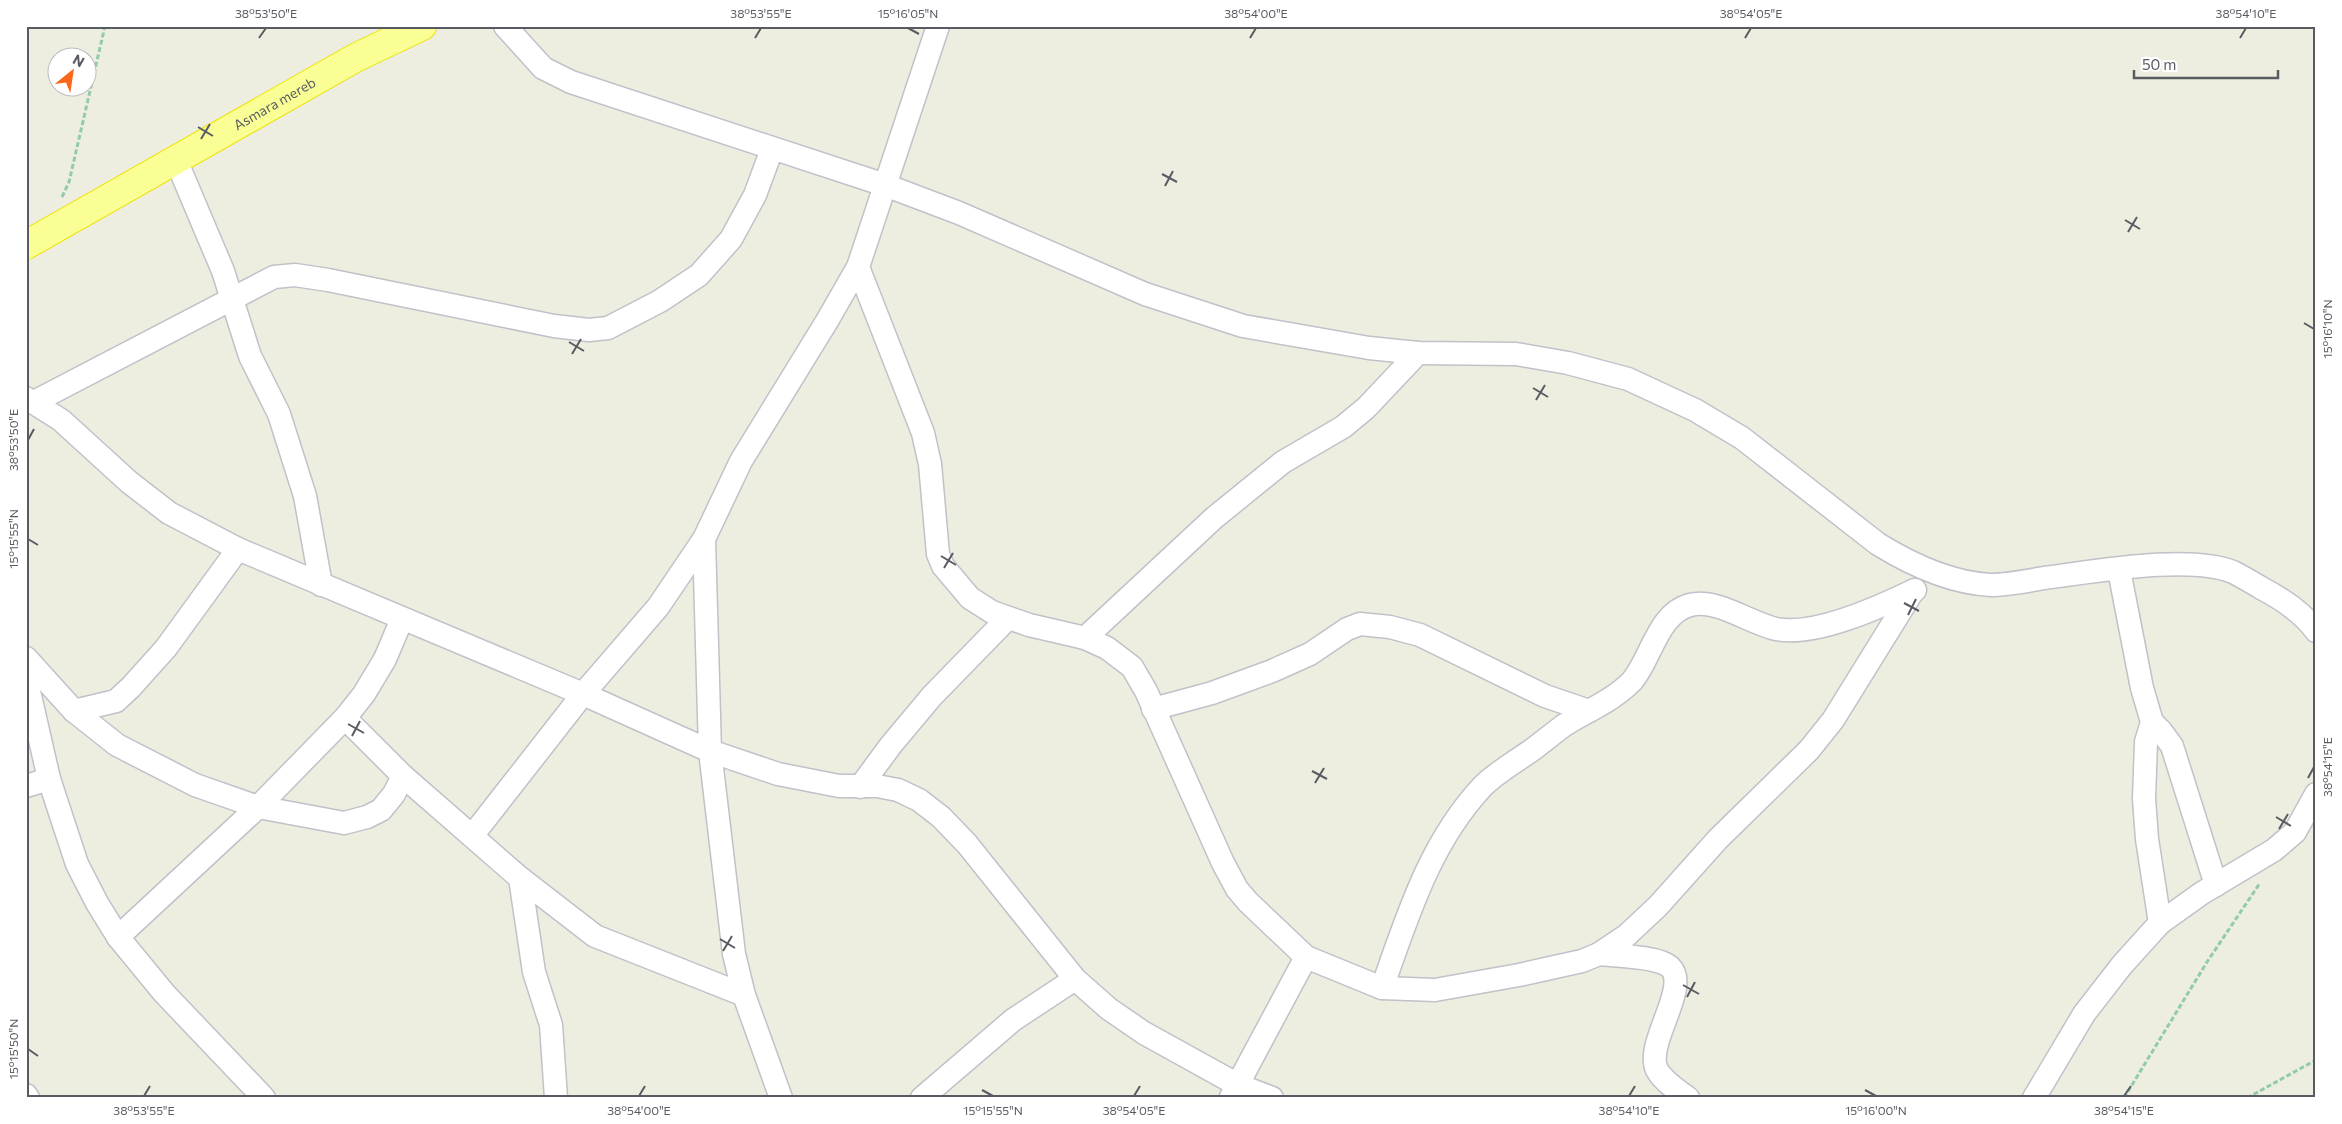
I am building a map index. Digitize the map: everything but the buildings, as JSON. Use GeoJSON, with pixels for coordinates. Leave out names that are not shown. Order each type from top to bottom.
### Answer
{"type":"FeatureCollection","features":[{"type":"Feature","properties":{"kind":"highway","name":"Asmara mereb"},"geometry":{"type":"LineString","coordinates":[[26,246],[354,58],[422,26]]}},
{"type":"Feature","properties":{"kind":"street"},"geometry":{"type":"LineString","coordinates":[[505,26],[543,68],[571,82],[885,185],[959,213],[1145,294],[1244,326],[1369,348],[1418,352],[1516,354],[1568,363],[1628,379],[1695,410],[1742,438],[1878,544],[1899,557],[1946,576],[1965,582],[1993,585],[2151,566],[2201,565],[2232,572],[2278,597],[2310,623],[2316,631]]}},
{"type":"Feature","properties":{"kind":"street"},"geometry":{"type":"LineString","coordinates":[[472,836],[583,694],[658,607],[704,539],[741,462],[858,267],[938,26]]}},
{"type":"Feature","properties":{"kind":"street"},"geometry":{"type":"LineString","coordinates":[[30,400],[274,277],[295,275],[554,326],[589,330],[608,328],[660,301],[699,275],[731,239],[755,195],[772,149]]}},
{"type":"Feature","properties":{"kind":"street"},"geometry":{"type":"LineString","coordinates":[[176,160],[233,298],[250,356],[279,414],[305,496],[321,585]]}},
{"type":"Feature","properties":{"kind":"street"},"geometry":{"type":"LineString","coordinates":[[858,267],[923,433],[930,464],[938,554],[952,579],[970,598],[992,612],[1029,625],[1085,638],[1107,648],[1132,667],[1146,690],[1153,709],[1206,821],[1223,863],[1237,889],[1254,908],[1306,957],[1382,988],[1435,990],[1519,975],[1582,961],[1599,954],[1626,936],[1658,906],[1718,839],[1809,750],[1838,712],[1913,592]]}},
{"type":"Feature","properties":{"kind":"street"},"geometry":{"type":"LineString","coordinates":[[1085,638],[1222,512],[1283,462],[1343,427],[1366,408],[1418,352]]}},
{"type":"Feature","properties":{"kind":"street"},"geometry":{"type":"LineString","coordinates":[[30,400],[61,420],[129,482],[169,513],[238,549],[583,694],[710,751],[778,774],[839,786],[876,786],[898,790],[919,800],[941,817],[988,870],[1075,979],[1110,1009],[1235,1091],[1272,1098]]}},
{"type":"Feature","properties":{"kind":"street"},"geometry":{"type":"LineString","coordinates":[[704,539],[710,751],[734,954],[744,995],[781,1098]]}},
{"type":"Feature","properties":{"kind":"street"},"geometry":{"type":"LineString","coordinates":[[74,710],[116,700],[131,687],[166,648],[238,549]]}},
{"type":"Feature","properties":{"kind":"street"},"geometry":{"type":"LineString","coordinates":[[2119,570],[2142,688],[2152,722],[2172,746],[2216,885]]}},
{"type":"Feature","properties":{"kind":"street"},"geometry":{"type":"LineString","coordinates":[[1382,988],[1420,884],[1445,835],[1482,787],[1562,727],[1618,695],[1633,679],[1656,636],[1677,610],[1691,604],[1710,605],[1775,629],[1797,631],[1838,622],[1913,592],[1946,576]]}},
{"type":"Feature","properties":{"kind":"street"},"geometry":{"type":"LineString","coordinates":[[860,787],[891,745],[932,696],[1008,618]]}},
{"type":"Feature","properties":{"kind":"street"},"geometry":{"type":"LineString","coordinates":[[118,937],[258,807],[345,718],[364,694],[386,659],[402,619]]}},
{"type":"Feature","properties":{"kind":"street"},"geometry":{"type":"LineString","coordinates":[[1153,709],[1212,693],[1272,671],[1310,654],[1347,629],[1360,624],[1390,627],[1420,635],[1545,696],[1589,711]]}},
{"type":"Feature","properties":{"kind":"street"},"geometry":{"type":"LineString","coordinates":[[26,658],[74,710],[117,745],[195,785],[258,807],[344,823],[367,817],[381,810],[394,794],[403,776]]}},
{"type":"Feature","properties":{"kind":"street"},"geometry":{"type":"LineString","coordinates":[[26,678],[49,779],[77,864],[97,903],[118,937],[164,993],[262,1097]]}},
{"type":"Feature","properties":{"kind":"street"},"geometry":{"type":"LineString","coordinates":[[345,718],[403,776],[520,878],[595,936],[744,995]]}},
{"type":"Feature","properties":{"kind":"street"},"geometry":{"type":"LineString","coordinates":[[2152,722],[2146,742],[2144,799],[2147,839],[2160,923]]}},
{"type":"Feature","properties":{"kind":"street"},"geometry":{"type":"LineString","coordinates":[[26,786],[49,779]]}},
{"type":"Feature","properties":{"kind":"street"},"geometry":{"type":"LineString","coordinates":[[2034,1098],[2084,1014],[2122,965],[2160,923],[2216,885],[2274,850],[2295,832],[2316,794]]}},
{"type":"Feature","properties":{"kind":"street"},"geometry":{"type":"LineString","coordinates":[[520,878],[534,972],[551,1026],[556,1098]]}},
{"type":"Feature","properties":{"kind":"street"},"geometry":{"type":"LineString","coordinates":[[1599,954],[1659,962],[1670,967],[1676,977],[1673,994],[1656,1047],[1656,1069],[1669,1084],[1688,1098]]}},
{"type":"Feature","properties":{"kind":"street"},"geometry":{"type":"LineString","coordinates":[[1235,1091],[1306,957]]}},
{"type":"Feature","properties":{"kind":"street"},"geometry":{"type":"LineString","coordinates":[[922,1098],[1013,1020],[1075,979]]}},
{"type":"Feature","properties":{"kind":"path"},"geometry":{"type":"LineString","coordinates":[[58,204],[69,182],[105,26]]}},
{"type":"Feature","properties":{"kind":"path"},"geometry":{"type":"LineString","coordinates":[[2124,1098],[2207,962],[2262,881]]}},
{"type":"Feature","properties":{"kind":"path"},"geometry":{"type":"LineString","coordinates":[[2246,1098],[2316,1060]]}}]}
